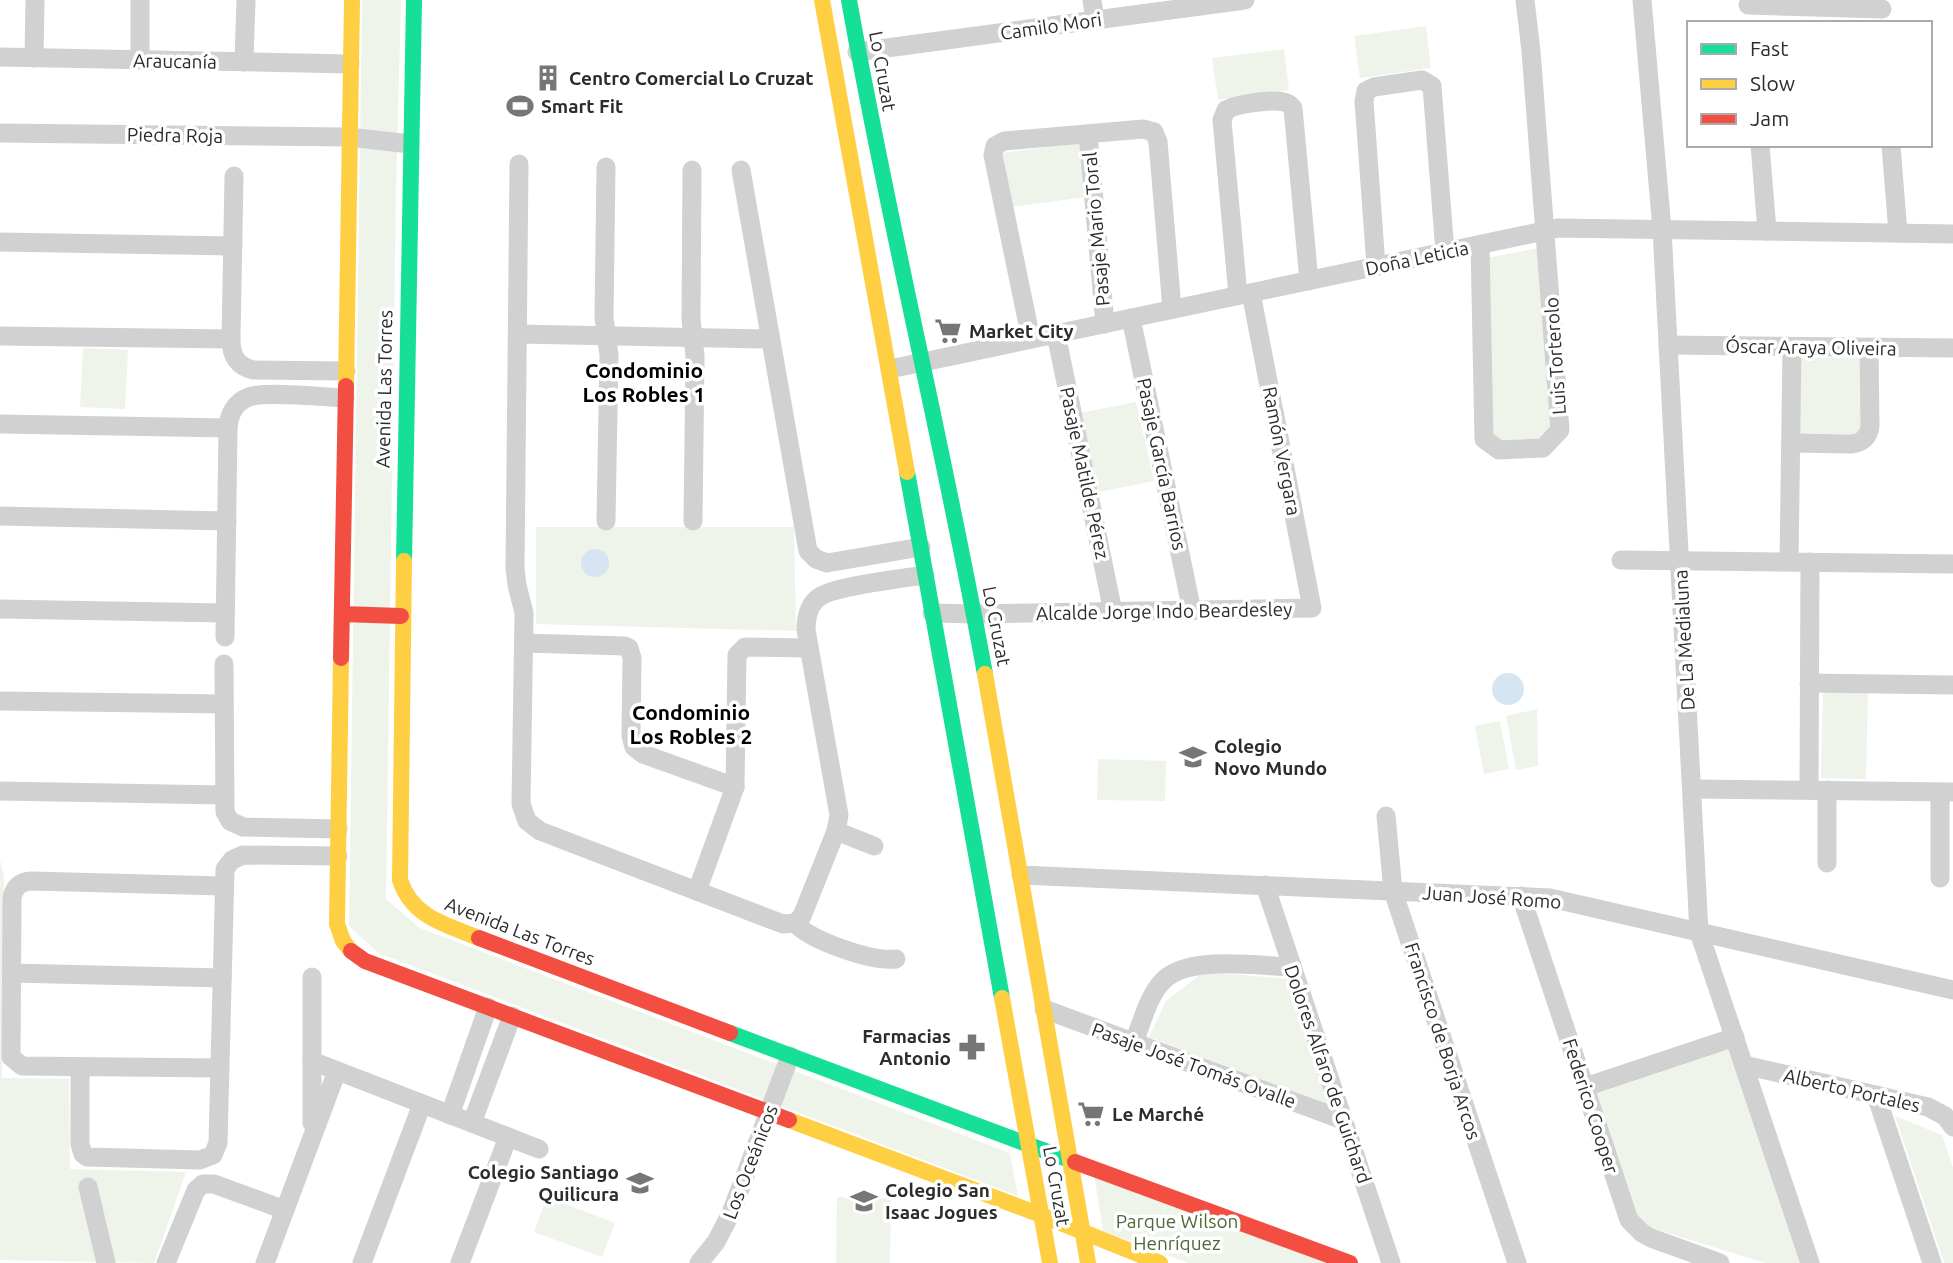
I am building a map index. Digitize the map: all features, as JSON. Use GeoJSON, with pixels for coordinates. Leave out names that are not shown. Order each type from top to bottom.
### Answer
{"type":"FeatureCollection","features":[{"type":"Feature","properties":{"kind":"street"},"geometry":{"type":"LineString","coordinates":[[34,58],[35,0]]}},
{"type":"Feature","properties":{"kind":"street"},"geometry":{"type":"LineString","coordinates":[[139,60],[140,0]]}},
{"type":"Feature","properties":{"kind":"street"},"geometry":{"type":"LineString","coordinates":[[244,62],[246,0]]}},
{"type":"Feature","properties":{"kind":"street","name":"Avenida Las Torres"},"geometry":{"type":"LineString","coordinates":[[352,0],[338,829],[339,934],[350,950],[365,961],[1041,1215],[1160,1263]]}},
{"type":"Feature","properties":{"kind":"street","name":"Avenida Las Torres"},"geometry":{"type":"LineString","coordinates":[[414,0],[398,872],[402,890],[412,905],[435,921],[790,1056],[1350,1263]]}},
{"type":"Feature","properties":{"kind":"street","name":"Lo Cruzat"},"geometry":{"type":"LineString","coordinates":[[822,0],[1050,1263]]}},
{"type":"Feature","properties":{"kind":"street","name":"Lo Cruzat"},"geometry":{"type":"LineString","coordinates":[[849,0],[857,52],[974,614],[1087,1263]]}},
{"type":"Feature","properties":{"kind":"street"},"geometry":{"type":"LineString","coordinates":[[1092,0],[1095,20]]}},
{"type":"Feature","properties":{"kind":"street","name":"Camilo Mori"},"geometry":{"type":"LineString","coordinates":[[857,52],[1245,0]]}},
{"type":"Feature","properties":{"kind":"street","name":"Luis Torterolo"},"geometry":{"type":"LineString","coordinates":[[1480,245],[1484,439],[1499,450],[1543,448],[1560,430],[1546,231],[1525,0]]}},
{"type":"Feature","properties":{"kind":"street","name":"De La Medialuna"},"geometry":{"type":"LineString","coordinates":[[1642,0],[1662,229],[1699,932],[1810,1263]]}},
{"type":"Feature","properties":{"kind":"street"},"geometry":{"type":"LineString","coordinates":[[1749,9],[1882,11]]}},
{"type":"Feature","properties":{"kind":"street","name":"Araucanía"},"geometry":{"type":"LineString","coordinates":[[0,57],[350,64]]}},
{"type":"Feature","properties":{"kind":"street"},"geometry":{"type":"LineString","coordinates":[[1376,266],[1364,101],[1366,91],[1374,87],[1422,80],[1432,86],[1445,252]]}},
{"type":"Feature","properties":{"kind":"street","name":"Ramón Vergara"},"geometry":{"type":"LineString","coordinates":[[1309,281],[1293,108],[1280,101],[1234,106],[1226,110],[1222,120],[1244,294],[1312,608]]}},
{"type":"Feature","properties":{"kind":"street"},"geometry":{"type":"LineString","coordinates":[[1031,339],[993,150],[997,143],[1004,141],[1143,129],[1149,130],[1157,137],[1172,309]]}},
{"type":"Feature","properties":{"kind":"street","name":"Piedra Roja"},"geometry":{"type":"LineString","coordinates":[[0,133],[349,137],[410,144]]}},
{"type":"Feature","properties":{"kind":"street","name":"Pasaje Mario Toral"},"geometry":{"type":"LineString","coordinates":[[1087,134],[1105,324]]}},
{"type":"Feature","properties":{"kind":"street"},"geometry":{"type":"LineString","coordinates":[[1760,147],[1767,231]]}},
{"type":"Feature","properties":{"kind":"street"},"geometry":{"type":"LineString","coordinates":[[1891,147],[1898,233]]}},
{"type":"Feature","properties":{"kind":"street"},"geometry":{"type":"LineString","coordinates":[[519,163],[516,576],[523,606],[521,804],[527,821],[541,831],[783,924],[794,923],[802,916],[836,831],[839,810],[806,630],[807,615],[815,601],[837,590],[925,575]]}},
{"type":"Feature","properties":{"kind":"street"},"geometry":{"type":"LineString","coordinates":[[606,522],[609,355],[604,318],[607,167]]}},
{"type":"Feature","properties":{"kind":"street"},"geometry":{"type":"LineString","coordinates":[[692,170],[691,319],[695,356],[693,521]]}},
{"type":"Feature","properties":{"kind":"street"},"geometry":{"type":"LineString","coordinates":[[741,170],[769,318],[769,339],[811,555],[821,562],[833,563],[921,547]]}},
{"type":"Feature","properties":{"kind":"street"},"geometry":{"type":"LineString","coordinates":[[234,176],[234,358],[248,369],[346,371]]}},
{"type":"Feature","properties":{"kind":"street","name":"Doña Leticia"},"geometry":{"type":"LineString","coordinates":[[890,369],[1571,227],[1953,234]]}},
{"type":"Feature","properties":{"kind":"street"},"geometry":{"type":"LineString","coordinates":[[0,242],[233,246]]}},
{"type":"Feature","properties":{"kind":"street","name":"Pasaje García Barrios"},"geometry":{"type":"LineString","coordinates":[[1131,318],[1192,611]]}},
{"type":"Feature","properties":{"kind":"street"},"geometry":{"type":"LineString","coordinates":[[519,334],[769,339]]}},
{"type":"Feature","properties":{"kind":"street","name":"Pasaje Matilde Pérez"},"geometry":{"type":"LineString","coordinates":[[1056,334],[1113,612]]}},
{"type":"Feature","properties":{"kind":"street"},"geometry":{"type":"LineString","coordinates":[[0,336],[232,339]]}},
{"type":"Feature","properties":{"kind":"street","name":"Óscar Araya Oliveira"},"geometry":{"type":"LineString","coordinates":[[1668,345],[1953,348]]}},
{"type":"Feature","properties":{"kind":"street"},"geometry":{"type":"LineString","coordinates":[[1789,562],[1792,347]]}},
{"type":"Feature","properties":{"kind":"street"},"geometry":{"type":"LineString","coordinates":[[1791,443],[1851,444],[1860,442],[1868,435],[1870,348]]}},
{"type":"Feature","properties":{"kind":"street"},"geometry":{"type":"LineString","coordinates":[[225,638],[228,428],[234,409],[250,397],[345,398]]}},
{"type":"Feature","properties":{"kind":"street"},"geometry":{"type":"LineString","coordinates":[[0,424],[228,428]]}},
{"type":"Feature","properties":{"kind":"street"},"geometry":{"type":"LineString","coordinates":[[0,516],[227,521]]}},
{"type":"Feature","properties":{"kind":"street"},"geometry":{"type":"LineString","coordinates":[[1621,560],[1953,564]]}},
{"type":"Feature","properties":{"kind":"street"},"geometry":{"type":"LineString","coordinates":[[1810,562],[1809,683],[1827,863]]}},
{"type":"Feature","properties":{"kind":"street","name":"Alcalde Jorge Indo Beardesley"},"geometry":{"type":"LineString","coordinates":[[932,613],[1312,608]]}},
{"type":"Feature","properties":{"kind":"street"},"geometry":{"type":"LineString","coordinates":[[0,609],[225,613]]}},
{"type":"Feature","properties":{"kind":"street"},"geometry":{"type":"LineString","coordinates":[[342,614],[401,616]]}},
{"type":"Feature","properties":{"kind":"street"},"geometry":{"type":"LineString","coordinates":[[524,643],[621,645],[629,648],[632,658],[631,736],[634,747],[643,754],[735,787]]}},
{"type":"Feature","properties":{"kind":"street"},"geometry":{"type":"LineString","coordinates":[[697,891],[735,787],[739,652],[750,647],[809,648]]}},
{"type":"Feature","properties":{"kind":"street"},"geometry":{"type":"LineString","coordinates":[[224,664],[224,795],[227,817],[238,826],[338,829]]}},
{"type":"Feature","properties":{"kind":"street"},"geometry":{"type":"LineString","coordinates":[[1809,683],[1953,685]]}},
{"type":"Feature","properties":{"kind":"street"},"geometry":{"type":"LineString","coordinates":[[0,701],[224,704]]}},
{"type":"Feature","properties":{"kind":"street"},"geometry":{"type":"LineString","coordinates":[[1692,789],[1946,792],[1940,878]]}},
{"type":"Feature","properties":{"kind":"street"},"geometry":{"type":"LineString","coordinates":[[0,791],[224,795]]}},
{"type":"Feature","properties":{"kind":"street","name":"Francisco de Borja Arcos"},"geometry":{"type":"LineString","coordinates":[[1386,816],[1393,891],[1517,1263]]}},
{"type":"Feature","properties":{"kind":"street"},"geometry":{"type":"LineString","coordinates":[[836,831],[874,846]]}},
{"type":"Feature","properties":{"kind":"street"},"geometry":{"type":"LineString","coordinates":[[80,1067],[79,1144],[83,1154],[92,1158],[209,1158],[217,1147],[225,869],[232,860],[243,855],[338,856]]}},
{"type":"Feature","properties":{"kind":"street","name":"Juan José Romo"},"geometry":{"type":"LineString","coordinates":[[1021,875],[1550,898],[1953,990]]}},
{"type":"Feature","properties":{"kind":"street"},"geometry":{"type":"LineString","coordinates":[[220,1068],[22,1066],[13,1060],[9,1049],[12,898],[21,883],[223,886]]}},
{"type":"Feature","properties":{"kind":"street","name":"Dolores Alfaro de Guichard"},"geometry":{"type":"LineString","coordinates":[[1265,886],[1391,1263]]}},
{"type":"Feature","properties":{"kind":"street","name":"Federico Cooper"},"geometry":{"type":"LineString","coordinates":[[1521,896],[1629,1220],[1642,1234],[1720,1263]]}},
{"type":"Feature","properties":{"kind":"street"},"geometry":{"type":"LineString","coordinates":[[794,923],[810,935],[874,959],[896,959]]}},
{"type":"Feature","properties":{"kind":"street"},"geometry":{"type":"LineString","coordinates":[[1134,1042],[1154,993],[1165,977],[1179,969],[1201,964],[1292,967]]}},
{"type":"Feature","properties":{"kind":"street"},"geometry":{"type":"LineString","coordinates":[[11,973],[222,978]]}},
{"type":"Feature","properties":{"kind":"street"},"geometry":{"type":"LineString","coordinates":[[312,977],[312,1138]]}},
{"type":"Feature","properties":{"kind":"street"},"geometry":{"type":"LineString","coordinates":[[450,1115],[488,1007]]}},
{"type":"Feature","properties":{"kind":"street","name":"Pasaje José Tomás Ovalle"},"geometry":{"type":"LineString","coordinates":[[1044,1009],[1343,1121]]}},
{"type":"Feature","properties":{"kind":"street"},"geometry":{"type":"LineString","coordinates":[[472,1123],[512,1016]]}},
{"type":"Feature","properties":{"kind":"street"},"geometry":{"type":"LineString","coordinates":[[1585,1087],[1735,1037]]}},
{"type":"Feature","properties":{"kind":"street","name":"Los Oceánicos"},"geometry":{"type":"LineString","coordinates":[[699,1263],[724,1227],[790,1056]]}},
{"type":"Feature","properties":{"kind":"street"},"geometry":{"type":"LineString","coordinates":[[312,1061],[539,1149]]}},
{"type":"Feature","properties":{"kind":"street","name":"Alberto Portales"},"geometry":{"type":"LineString","coordinates":[[1744,1065],[1937,1110],[1953,1127]]}},
{"type":"Feature","properties":{"kind":"street"},"geometry":{"type":"LineString","coordinates":[[265,1263],[337,1071]]}},
{"type":"Feature","properties":{"kind":"street"},"geometry":{"type":"LineString","coordinates":[[980,1126],[1000,1115],[1010,1104],[1017,1083]]}},
{"type":"Feature","properties":{"kind":"street"},"geometry":{"type":"LineString","coordinates":[[1876,1095],[1932,1263]]}},
{"type":"Feature","properties":{"kind":"street"},"geometry":{"type":"LineString","coordinates":[[362,1263],[422,1104]]}},
{"type":"Feature","properties":{"kind":"street"},"geometry":{"type":"LineString","coordinates":[[460,1263],[508,1137]]}},
{"type":"Feature","properties":{"kind":"street"},"geometry":{"type":"LineString","coordinates":[[166,1263],[196,1190],[203,1184],[214,1184],[285,1210]]}},
{"type":"Feature","properties":{"kind":"street"},"geometry":{"type":"LineString","coordinates":[[88,1187],[106,1263]]}},
{"type":"Feature","properties":{"kind":"street"},"geometry":{"type":"LineString","coordinates":[[1114,1260],[1133,1252]]}},
{"type":"Feature","properties":{"kind":"green space"},"geometry":{"type":"Polygon","coordinates":[[[362,0],[401,0],[386,899],[420,928],[1010,1153],[1018,1196],[378,953],[349,926],[362,0]]]}},
{"type":"Feature","properties":{"kind":"green space"},"geometry":{"type":"Polygon","coordinates":[[[1426,26],[1431,68],[1360,78],[1354,36],[1426,26]]]}},
{"type":"Feature","properties":{"kind":"green space"},"geometry":{"type":"Polygon","coordinates":[[[1284,49],[1289,90],[1218,100],[1212,58],[1284,49]]]}},
{"type":"Feature","properties":{"kind":"green space"},"geometry":{"type":"Polygon","coordinates":[[[1080,143],[1086,197],[1010,207],[1003,153],[1080,143]]]}},
{"type":"Feature","properties":{"kind":"green space"},"geometry":{"type":"Polygon","coordinates":[[[1544,247],[1555,426],[1540,441],[1502,446],[1490,436],[1487,258],[1544,247]]]}},
{"type":"Feature","properties":{"kind":"green space"},"geometry":{"type":"Polygon","coordinates":[[[83,348],[128,350],[125,409],[80,407],[83,348]]]}},
{"type":"Feature","properties":{"kind":"green space"},"geometry":{"type":"Polygon","coordinates":[[[1864,357],[1862,430],[1852,434],[1799,435],[1798,358],[1864,357]]]}},
{"type":"Feature","properties":{"kind":"green space"},"geometry":{"type":"Polygon","coordinates":[[[1136,402],[1154,481],[1099,492],[1080,413],[1136,402]]]}},
{"type":"Feature","properties":{"kind":"green space"},"geometry":{"type":"Polygon","coordinates":[[[536,527],[794,527],[796,631],[536,624],[536,527]]]}},
{"type":"Feature","properties":{"kind":"green space"},"geometry":{"type":"Polygon","coordinates":[[[1823,688],[1868,689],[1866,779],[1821,778],[1823,688]]]}},
{"type":"Feature","properties":{"kind":"green space"},"geometry":{"type":"Polygon","coordinates":[[[1537,709],[1538,766],[1516,770],[1506,716],[1537,709]]]}},
{"type":"Feature","properties":{"kind":"green space"},"geometry":{"type":"Polygon","coordinates":[[[1500,721],[1509,769],[1484,774],[1475,726],[1500,721]]]}},
{"type":"Feature","properties":{"kind":"green space"},"geometry":{"type":"Polygon","coordinates":[[[1098,759],[1166,761],[1165,801],[1097,800],[1098,759]]]}},
{"type":"Feature","properties":{"kind":"green space"},"geometry":{"type":"Polygon","coordinates":[[[0,860],[4,876],[2,1078],[69,1079],[70,1169],[186,1172],[154,1263],[0,1260],[0,860]]]}},
{"type":"Feature","properties":{"kind":"green space"},"geometry":{"type":"Polygon","coordinates":[[[1204,972],[1290,979],[1334,1108],[1149,1037],[1166,1001],[1204,972]]]}},
{"type":"Feature","properties":{"kind":"green space"},"geometry":{"type":"Polygon","coordinates":[[[1730,1045],[1802,1263],[1765,1263],[1645,1226],[1633,1208],[1595,1091],[1730,1045]]]}},
{"type":"Feature","properties":{"kind":"green space"},"geometry":{"type":"Polygon","coordinates":[[[1895,1116],[1942,1135],[1953,1168],[1953,1263],[1944,1263],[1895,1116]]]}},
{"type":"Feature","properties":{"kind":"green space","name":"Parque Wilson Henríquez"},"geometry":{"type":"Polygon","coordinates":[[[1094,1174],[1327,1263],[1188,1263],[1103,1231],[1094,1174]]]}},
{"type":"Feature","properties":{"kind":"green space"},"geometry":{"type":"Polygon","coordinates":[[[547,1197],[615,1223],[602,1257],[534,1232],[547,1197]]]}},
{"type":"Feature","properties":{"kind":"green space"},"geometry":{"type":"Polygon","coordinates":[[[837,1197],[891,1198],[890,1263],[836,1263],[837,1197]]]}},
{"type":"Feature","properties":{"kind":"water"},"geometry":{"type":"Polygon","coordinates":[[[595,549],[605,553],[609,563],[605,573],[595,577],[585,573],[581,563],[585,553],[595,549]]]}},
{"type":"Feature","properties":{"kind":"water"},"geometry":{"type":"Polygon","coordinates":[[[1508,673],[1520,677],[1524,689],[1520,701],[1508,705],[1496,701],[1492,689],[1496,677],[1508,673]]]}},
{"type":"Feature","properties":{"kind":"traffic: fast"},"geometry":{"type":"LineString","coordinates":[[404,561],[414,0]]}},
{"type":"Feature","properties":{"kind":"traffic: fast"},"geometry":{"type":"LineString","coordinates":[[849,0],[985,674]]}},
{"type":"Feature","properties":{"kind":"traffic: fast"},"geometry":{"type":"LineString","coordinates":[[907,472],[1002,998]]}},
{"type":"Feature","properties":{"kind":"traffic: fast"},"geometry":{"type":"LineString","coordinates":[[730,1033],[1075,1162]]}},
{"type":"Feature","properties":{"kind":"traffic: slow"},"geometry":{"type":"LineString","coordinates":[[346,386],[352,0]]}},
{"type":"Feature","properties":{"kind":"traffic: slow"},"geometry":{"type":"LineString","coordinates":[[822,0],[907,472]]}},
{"type":"Feature","properties":{"kind":"traffic: slow"},"geometry":{"type":"LineString","coordinates":[[404,561],[400,880],[405,893],[422,911],[443,924],[479,938]]}},
{"type":"Feature","properties":{"kind":"traffic: slow"},"geometry":{"type":"LineString","coordinates":[[341,658],[337,924],[343,941],[351,951]]}},
{"type":"Feature","properties":{"kind":"traffic: slow"},"geometry":{"type":"LineString","coordinates":[[985,674],[1088,1263]]}},
{"type":"Feature","properties":{"kind":"traffic: slow"},"geometry":{"type":"LineString","coordinates":[[1002,998],[1050,1263]]}},
{"type":"Feature","properties":{"kind":"traffic: slow"},"geometry":{"type":"LineString","coordinates":[[789,1120],[1160,1263]]}},
{"type":"Feature","properties":{"kind":"traffic: jam"},"geometry":{"type":"LineString","coordinates":[[341,658],[346,386]]}},
{"type":"Feature","properties":{"kind":"traffic: jam"},"geometry":{"type":"LineString","coordinates":[[342,614],[401,616]]}},
{"type":"Feature","properties":{"kind":"traffic: jam"},"geometry":{"type":"LineString","coordinates":[[479,938],[730,1033]]}},
{"type":"Feature","properties":{"kind":"traffic: jam"},"geometry":{"type":"LineString","coordinates":[[351,951],[365,961],[789,1120]]}},
{"type":"Feature","properties":{"kind":"traffic: jam"},"geometry":{"type":"LineString","coordinates":[[1075,1162],[1350,1263]]}},
{"type":"Feature","properties":{"kind":"place","name":"Centro Comercial Lo Cruzat"},"geometry":{"type":"Point","coordinates":[548,78]}},
{"type":"Feature","properties":{"kind":"place","name":"Smart Fit"},"geometry":{"type":"Point","coordinates":[520,106]}},
{"type":"Feature","properties":{"kind":"place","name":"Market City"},"geometry":{"type":"Point","coordinates":[948,331]}},
{"type":"Feature","properties":{"kind":"place","name":"Colegio Novo Mundo"},"geometry":{"type":"Point","coordinates":[1193,757]}},
{"type":"Feature","properties":{"kind":"place","name":"Farmacias Antonio"},"geometry":{"type":"Point","coordinates":[972,1047]}},
{"type":"Feature","properties":{"kind":"place","name":"Le Marché"},"geometry":{"type":"Point","coordinates":[1091,1114]}},
{"type":"Feature","properties":{"kind":"place","name":"Colegio Santiago Quilicura"},"geometry":{"type":"Point","coordinates":[640,1183]}},
{"type":"Feature","properties":{"kind":"place","name":"Colegio San Isaac Jogues"},"geometry":{"type":"Point","coordinates":[864,1201]}},
{"type":"Feature","properties":{"kind":"district","name":"Condominio Los Robles 1"},"geometry":{"type":"Point","coordinates":[644,382]}},
{"type":"Feature","properties":{"kind":"district","name":"Condominio Los Robles 2"},"geometry":{"type":"Point","coordinates":[691,724]}}]}
